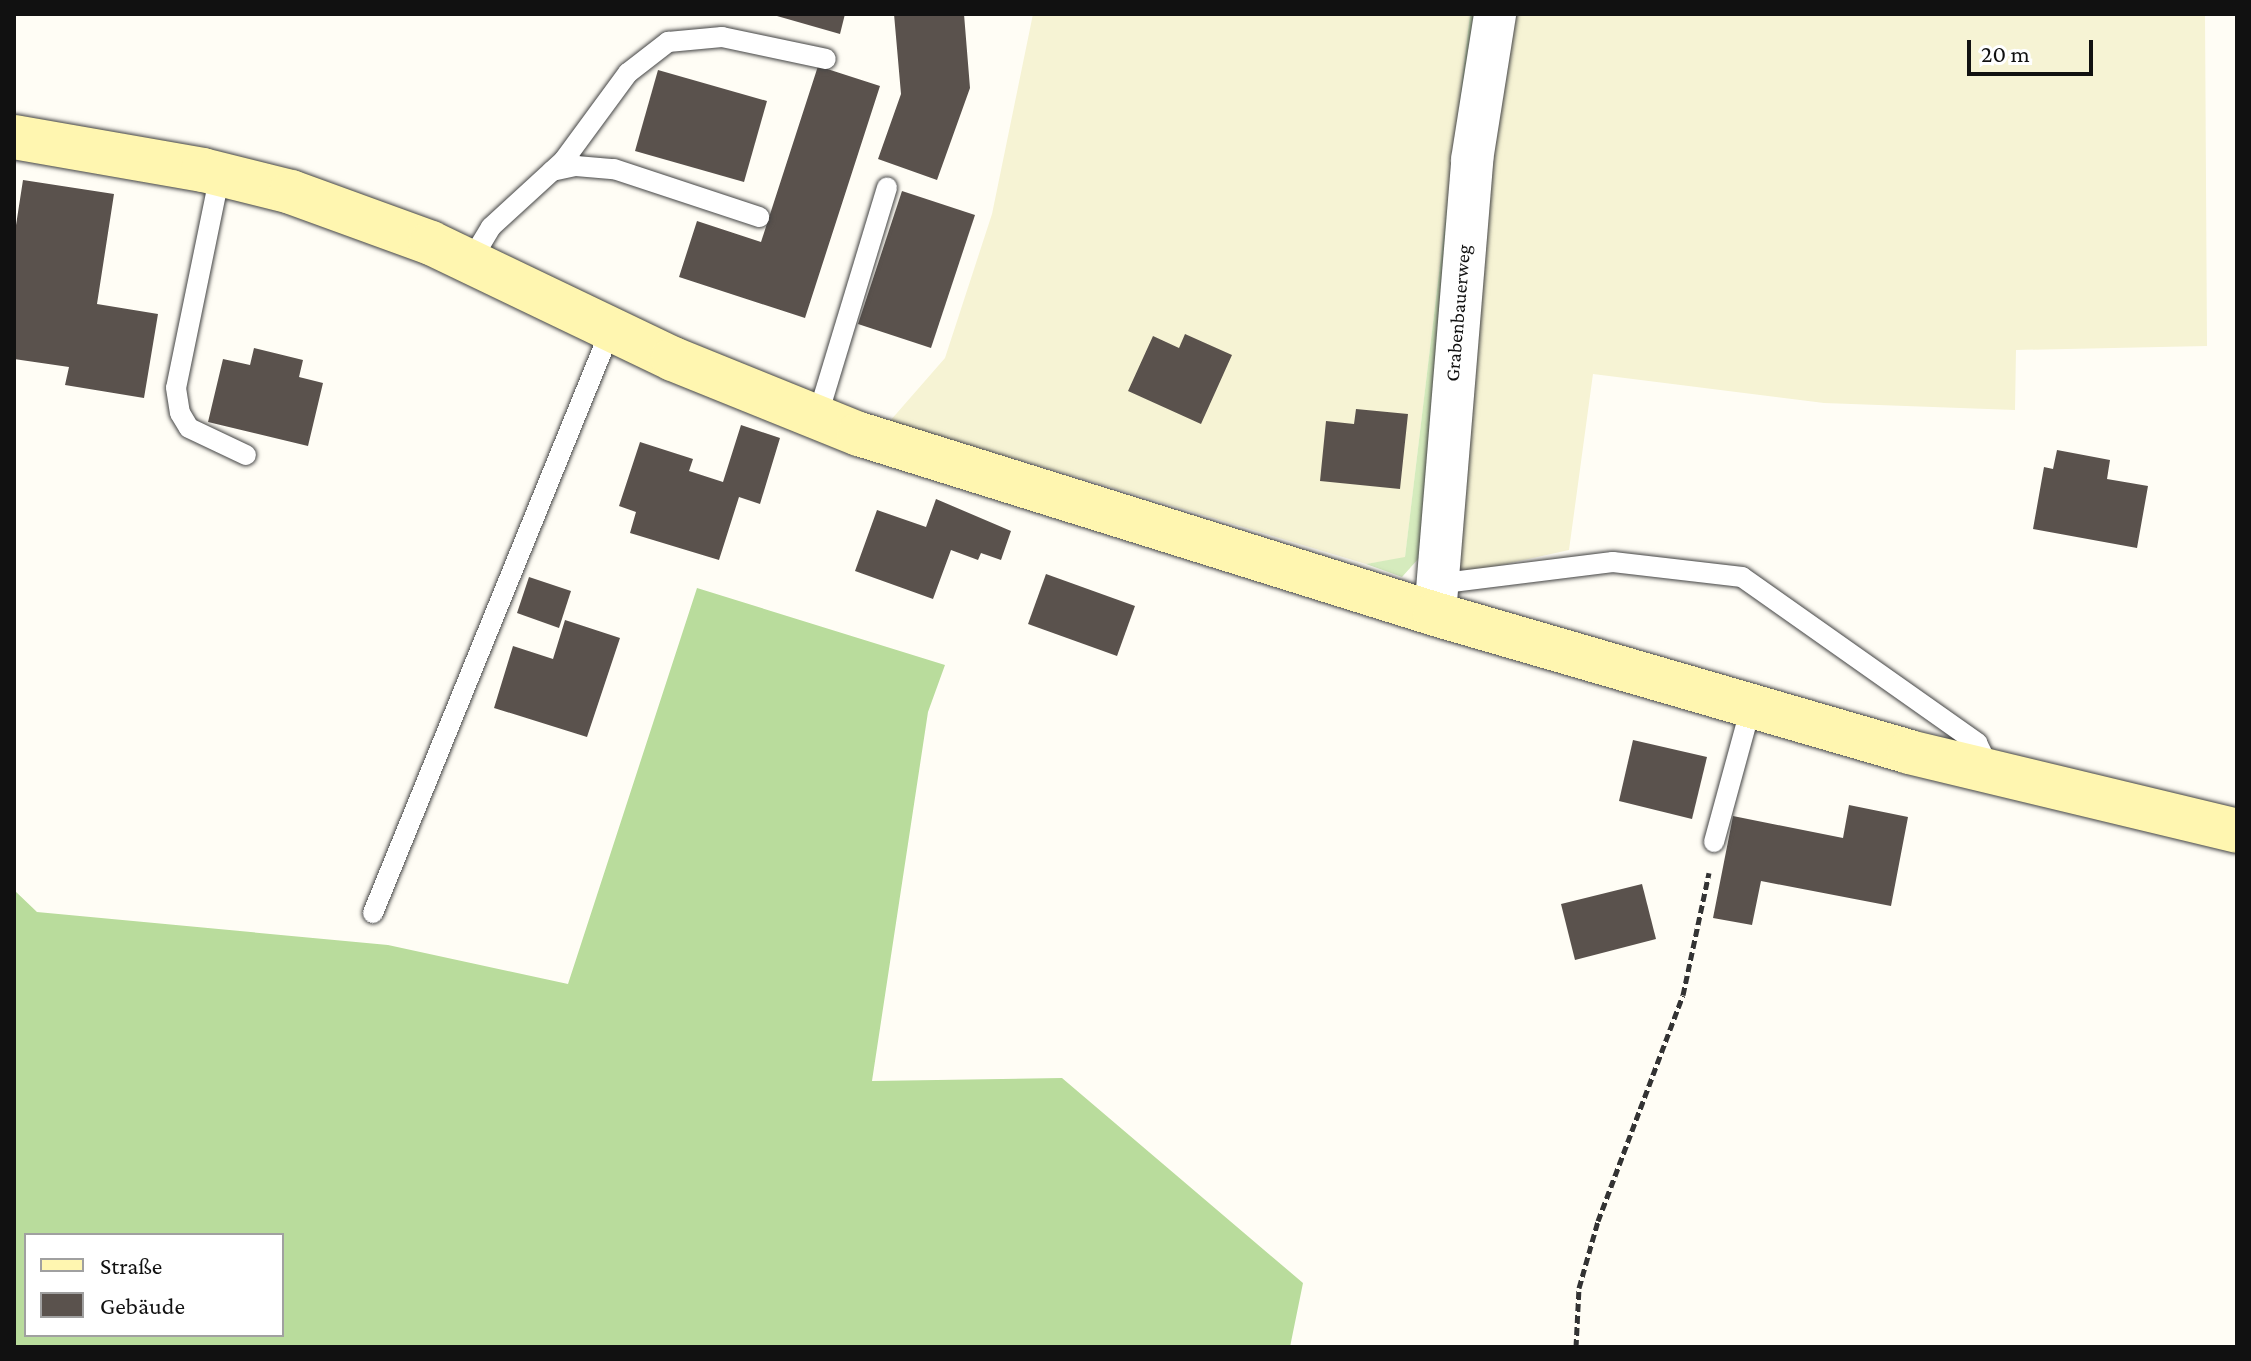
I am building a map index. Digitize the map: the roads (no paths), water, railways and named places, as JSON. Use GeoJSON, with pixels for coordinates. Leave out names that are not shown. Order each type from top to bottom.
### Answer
{"type":"FeatureCollection","features":[{"type":"Feature","properties":{"kind":"street","name":"Grabenbauerweg"},"geometry":{"type":"LineString","coordinates":[[1436,599],[1472,160],[1495,14]]}},
{"type":"Feature","properties":{"kind":"street"},"geometry":{"type":"LineString","coordinates":[[14,137],[220,174],[352,212],[817,418],[1436,599],[1751,707],[1990,772],[2237,831]]}},
{"type":"Feature","properties":{"kind":"lane"},"geometry":{"type":"LineString","coordinates":[[470,262],[491,227],[551,171],[628,73],[668,42],[722,37],[826,59]]}},
{"type":"Feature","properties":{"kind":"lane"},"geometry":{"type":"LineString","coordinates":[[551,171],[576,166],[614,169],[759,217]]}},
{"type":"Feature","properties":{"kind":"lane"},"geometry":{"type":"LineString","coordinates":[[220,174],[176,388],[180,413],[189,428],[246,455]]}},
{"type":"Feature","properties":{"kind":"lane"},"geometry":{"type":"LineString","coordinates":[[817,418],[887,187]]}},
{"type":"Feature","properties":{"kind":"lane"},"geometry":{"type":"LineString","coordinates":[[373,913],[611,329]]}},
{"type":"Feature","properties":{"kind":"lane"},"geometry":{"type":"LineString","coordinates":[[1436,599],[1613,562],[1742,577],[1977,743],[1990,772]]}},
{"type":"Feature","properties":{"kind":"lane"},"geometry":{"type":"LineString","coordinates":[[1714,842],[1751,707]]}}]}
